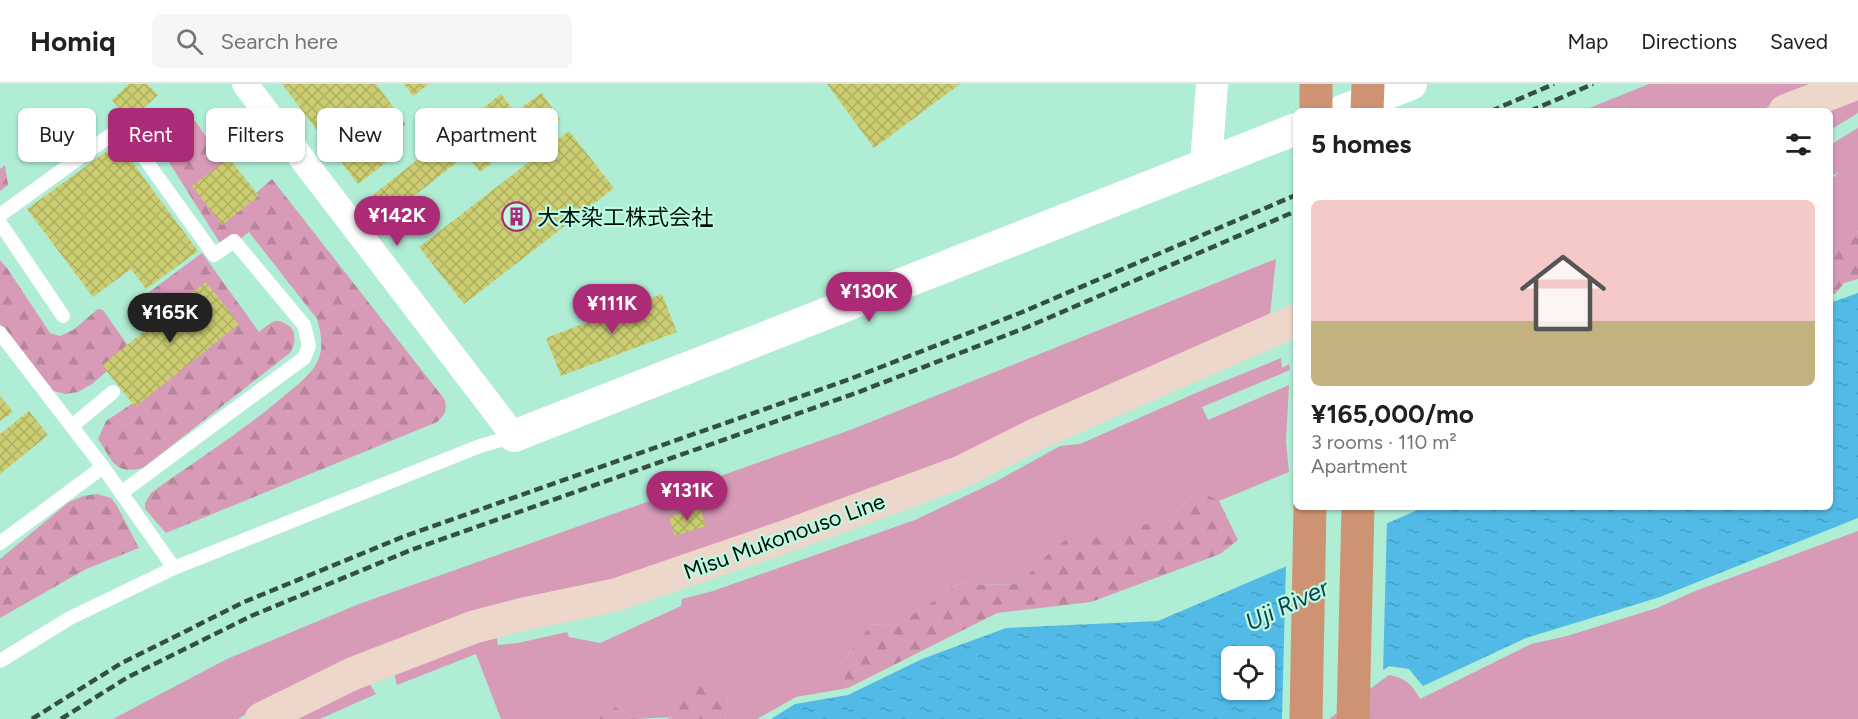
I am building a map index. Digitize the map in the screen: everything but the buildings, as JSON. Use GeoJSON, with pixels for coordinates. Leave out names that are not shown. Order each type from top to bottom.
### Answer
{"type":"FeatureCollection","features":[{"type":"Feature","properties":{"kind":"highway"},"geometry":{"type":"LineString","coordinates":[[1316,84],[1316,108]]}},
{"type":"Feature","properties":{"kind":"highway"},"geometry":{"type":"LineString","coordinates":[[1367,108],[1368,84]]}},
{"type":"Feature","properties":{"kind":"highway"},"geometry":{"type":"LineString","coordinates":[[1306,719],[1310,510]]}},
{"type":"Feature","properties":{"kind":"highway"},"geometry":{"type":"LineString","coordinates":[[1353,719],[1358,510]]}},
{"type":"Feature","properties":{"kind":"main road"},"geometry":{"type":"LineString","coordinates":[[1793,108],[1855,84]]}},
{"type":"Feature","properties":{"kind":"main road","name":"Misu Mukonouso Line"},"geometry":{"type":"LineString","coordinates":[[261,719],[351,674],[474,627],[615,595],[784,537],[961,472],[1037,434],[1293,321]]}},
{"type":"Feature","properties":{"kind":"street"},"geometry":{"type":"LineString","coordinates":[[245,84],[514,436],[1293,130]]}},
{"type":"Feature","properties":{"kind":"street"},"geometry":{"type":"LineString","coordinates":[[1206,164],[1212,84]]}},
{"type":"Feature","properties":{"kind":"street"},"geometry":{"type":"LineString","coordinates":[[1350,108],[1411,84]]}},
{"type":"Feature","properties":{"kind":"lane"},"geometry":{"type":"LineString","coordinates":[[0,215],[122,127],[214,255],[234,241],[304,325],[309,346],[304,358],[121,493]]}},
{"type":"Feature","properties":{"kind":"lane"},"geometry":{"type":"LineString","coordinates":[[0,223],[63,316]]}},
{"type":"Feature","properties":{"kind":"lane"},"geometry":{"type":"LineString","coordinates":[[0,333],[103,467],[174,568]]}},
{"type":"Feature","properties":{"kind":"lane"},"geometry":{"type":"LineString","coordinates":[[72,426],[113,392]]}},
{"type":"Feature","properties":{"kind":"lane"},"geometry":{"type":"LineString","coordinates":[[0,661],[70,618],[174,568],[480,446],[514,436]]}},
{"type":"Feature","properties":{"kind":"lane"},"geometry":{"type":"LineString","coordinates":[[0,543],[103,467]]}},
{"type":"Feature","properties":{"kind":"green space"},"geometry":{"type":"Polygon","coordinates":[[[1649,84],[1824,84],[1765,108],[1589,108],[1649,84]]]}},
{"type":"Feature","properties":{"kind":"green space"},"geometry":{"type":"Polygon","coordinates":[[[1858,91],[1858,113],[1833,128],[1833,109],[1858,91]]]}},
{"type":"Feature","properties":{"kind":"green space"},"geometry":{"type":"Polygon","coordinates":[[[194,120],[206,137],[206,162],[224,162],[249,199],[272,179],[445,400],[446,407],[444,415],[437,422],[166,533],[145,509],[145,503],[151,493],[275,404],[310,373],[320,355],[321,334],[317,319],[249,232],[225,251],[169,162],[194,162],[194,120]]]}},
{"type":"Feature","properties":{"kind":"green space"},"geometry":{"type":"Polygon","coordinates":[[[1858,128],[1858,231],[1833,252],[1833,178],[1838,173],[1833,175],[1833,143],[1858,128]]]}},
{"type":"Feature","properties":{"kind":"green space"},"geometry":{"type":"Polygon","coordinates":[[[5,165],[8,185],[0,191],[0,169],[5,165]]]}},
{"type":"Feature","properties":{"kind":"green space"},"geometry":{"type":"Polygon","coordinates":[[[1858,231],[1858,279],[1844,283],[1835,294],[1833,294],[1833,252],[1858,231]]]}},
{"type":"Feature","properties":{"kind":"green space"},"geometry":{"type":"Polygon","coordinates":[[[202,253],[259,332],[277,321],[288,325],[293,331],[293,348],[291,352],[143,468],[126,470],[120,468],[111,460],[98,439],[106,421],[139,399],[168,321],[148,293],[202,253]]]}},
{"type":"Feature","properties":{"kind":"green space"},"geometry":{"type":"Polygon","coordinates":[[[1276,259],[1270,314],[928,470],[595,587],[299,683],[238,719],[113,719],[227,659],[359,604],[853,429],[1276,259]]]}},
{"type":"Feature","properties":{"kind":"green space"},"geometry":{"type":"Polygon","coordinates":[[[0,260],[50,333],[60,336],[73,330],[98,309],[103,310],[131,350],[92,384],[78,392],[66,394],[53,391],[44,383],[0,324],[0,260]]]}},
{"type":"Feature","properties":{"kind":"green space"},"geometry":{"type":"Polygon","coordinates":[[[1281,358],[1282,368],[1289,364],[1290,370],[1202,407],[1208,420],[1289,385],[1286,441],[1289,472],[1219,501],[1199,490],[1169,518],[1133,529],[1113,546],[1090,534],[1050,552],[1019,584],[978,585],[960,582],[894,626],[872,624],[839,666],[848,688],[796,697],[757,719],[725,719],[728,695],[681,688],[673,717],[636,719],[617,708],[582,712],[577,719],[501,719],[476,654],[397,685],[393,670],[496,635],[498,645],[567,632],[569,637],[600,643],[681,606],[682,599],[713,591],[915,520],[997,481],[1060,446],[1080,444],[1281,358]]]}},
{"type":"Feature","properties":{"kind":"green space"},"geometry":{"type":"Polygon","coordinates":[[[1199,490],[1219,501],[1238,540],[1220,554],[1091,602],[997,613],[848,688],[839,666],[872,624],[894,626],[960,582],[978,585],[1019,584],[1050,552],[1077,531],[1090,534],[1113,545],[1133,528],[1169,518],[1199,490]]]}},
{"type":"Feature","properties":{"kind":"green space"},"geometry":{"type":"Polygon","coordinates":[[[97,494],[111,498],[139,548],[86,569],[0,618],[0,559],[69,502],[83,496],[97,494]]]}},
{"type":"Feature","properties":{"kind":"green space"},"geometry":{"type":"Polygon","coordinates":[[[1858,531],[1858,719],[1329,719],[1389,675],[1408,682],[1420,699],[1531,644],[1567,636],[1657,608],[1695,591],[1858,531]]]}},
{"type":"Feature","properties":{"kind":"green space"},"geometry":{"type":"Polygon","coordinates":[[[703,676],[728,695],[725,719],[667,719],[673,717],[681,688],[703,676]]]}},
{"type":"Feature","properties":{"kind":"green space"},"geometry":{"type":"Polygon","coordinates":[[[367,680],[376,694],[320,719],[292,719],[367,680]]]}},
{"type":"Feature","properties":{"kind":"green space"},"geometry":{"type":"Polygon","coordinates":[[[602,704],[617,708],[636,719],[577,719],[582,712],[602,704]]]}},
{"type":"Feature","properties":{"kind":"water","name":"Uji River"},"geometry":{"type":"Polygon","coordinates":[[[1858,293],[1858,518],[1660,597],[1526,638],[1423,686],[1409,669],[1389,666],[1316,719],[771,719],[795,704],[848,695],[922,659],[1006,628],[1158,621],[1418,510],[1833,510],[1833,302],[1858,293]]]}},
{"type":"Feature","properties":{"kind":"pier"},"geometry":{"type":"Polygon","coordinates":[[[1387,520],[1383,674],[1321,719],[1282,719],[1286,563],[1387,520]]]}},
{"type":"Feature","properties":{"kind":"railway"},"geometry":{"type":"LineString","coordinates":[[1498,108],[1554,84]]}},
{"type":"Feature","properties":{"kind":"railway"},"geometry":{"type":"LineString","coordinates":[[1537,108],[1593,84]]}},
{"type":"Feature","properties":{"kind":"railway"},"geometry":{"type":"LineString","coordinates":[[32,719],[120,664],[244,602],[405,536],[850,379],[1020,313],[1293,196]]}},
{"type":"Feature","properties":{"kind":"railway"},"geometry":{"type":"LineString","coordinates":[[61,719],[128,677],[251,616],[411,550],[856,393],[1025,328],[1293,212]]}},
{"type":"Feature","properties":{"kind":"place","name":"大本染工株式会社"},"geometry":{"type":"Point","coordinates":[516,217]}}]}
